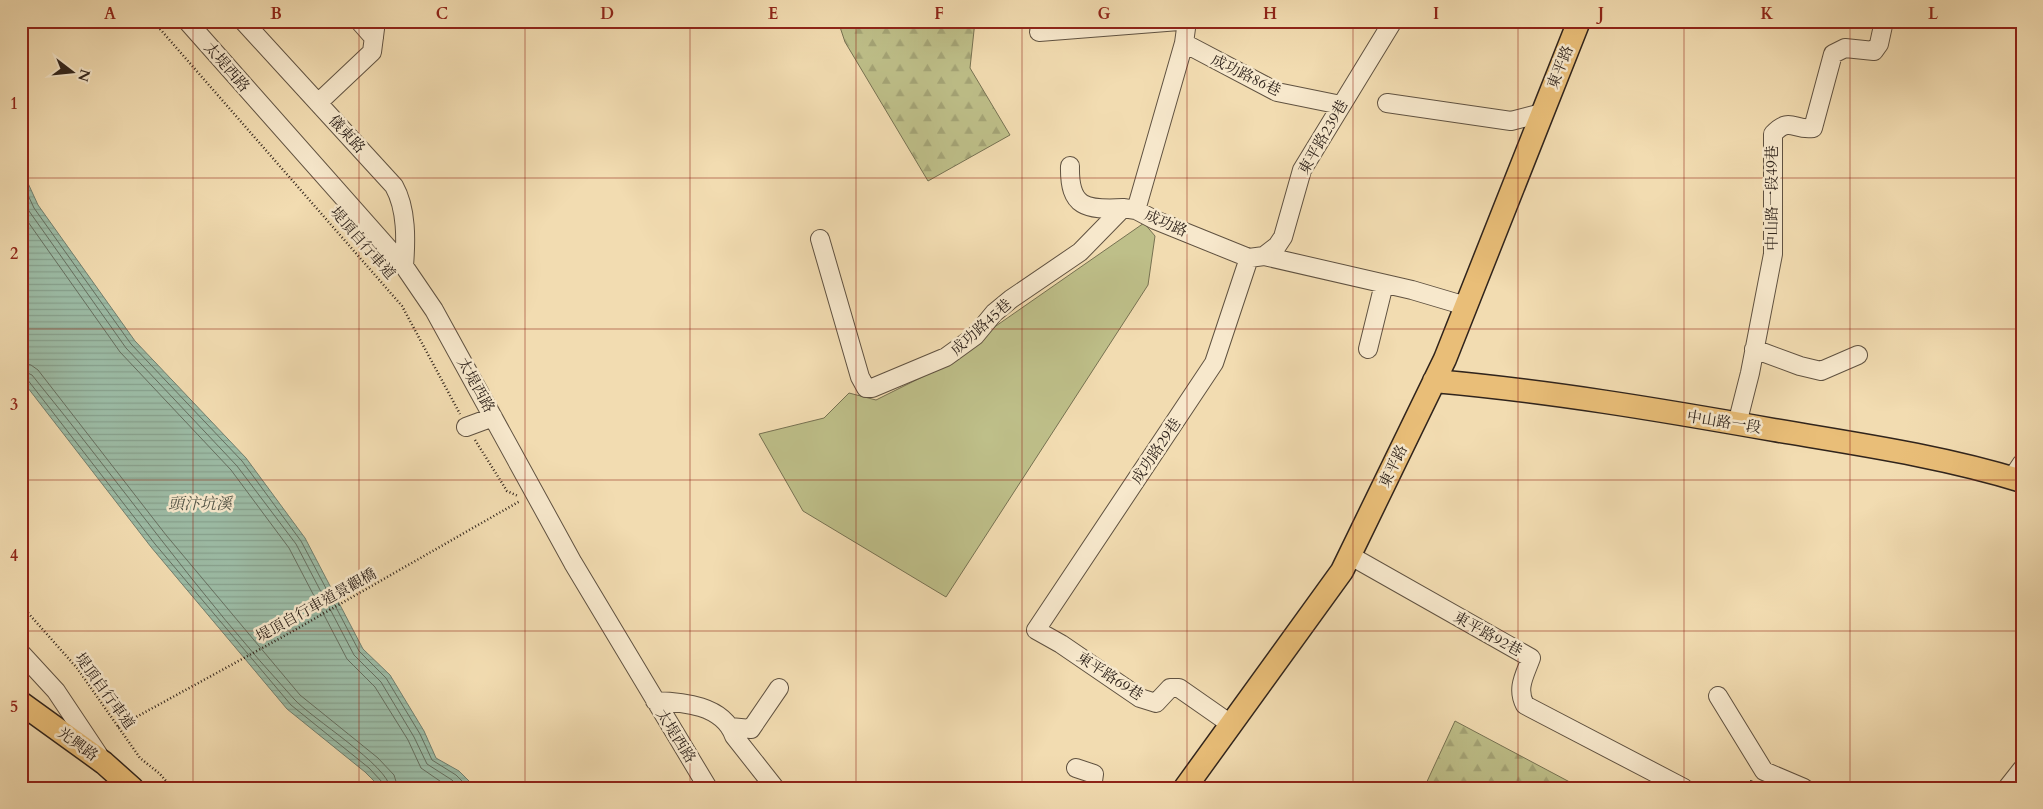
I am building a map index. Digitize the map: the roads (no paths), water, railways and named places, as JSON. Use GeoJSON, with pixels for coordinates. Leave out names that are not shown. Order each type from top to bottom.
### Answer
{"type":"FeatureCollection","features":[{"type":"Feature","properties":{"kind":"main road","name":"東平路"},"geometry":{"type":"LineString","coordinates":[[1185,788],[1334,584],[1349,555],[1434,381],[1466,306],[1579,21]]}},
{"type":"Feature","properties":{"kind":"main road","name":"中山路一段"},"geometry":{"type":"LineString","coordinates":[[1434,381],[1500,387],[1738,424],[2018,474]]}},
{"type":"Feature","properties":{"kind":"main road","name":"光興路"},"geometry":{"type":"LineString","coordinates":[[21,703],[104,763],[132,788]]}},
{"type":"Feature","properties":{"kind":"street","name":"太堤西路"},"geometry":{"type":"LineString","coordinates":[[187,21],[404,266],[434,310],[573,563],[708,788]]}},
{"type":"Feature","properties":{"kind":"street","name":"儀東路"},"geometry":{"type":"LineString","coordinates":[[243,21],[358,144],[400,196],[406,246],[404,266]]}},
{"type":"Feature","properties":{"kind":"street"},"geometry":{"type":"LineString","coordinates":[[318,103],[372,52],[375,30],[358,21]]}},
{"type":"Feature","properties":{"kind":"street"},"geometry":{"type":"LineString","coordinates":[[1039,32],[1178,21]]}},
{"type":"Feature","properties":{"kind":"street","name":"成功路"},"geometry":{"type":"LineString","coordinates":[[1187,21],[1184,43],[1130,209],[1256,257],[1384,284],[1466,306]]}},
{"type":"Feature","properties":{"kind":"street","name":"東平路239巷"},"geometry":{"type":"LineString","coordinates":[[1256,257],[1276,246],[1283,237],[1302,170],[1394,21]]}},
{"type":"Feature","properties":{"kind":"street","name":"中山路一段49巷"},"geometry":{"type":"LineString","coordinates":[[1738,424],[1773,254],[1773,134],[1779,127],[1789,124],[1806,129],[1813,128],[1833,54],[1845,48],[1874,51],[1879,44],[1884,21]]}},
{"type":"Feature","properties":{"kind":"street","name":"成功路86巷"},"geometry":{"type":"LineString","coordinates":[[1184,43],[1277,92],[1341,105]]}},
{"type":"Feature","properties":{"kind":"street"},"geometry":{"type":"LineString","coordinates":[[1413,97],[1542,113]]}},
{"type":"Feature","properties":{"kind":"street"},"geometry":{"type":"LineString","coordinates":[[1387,103],[1511,121],[1542,113]]}},
{"type":"Feature","properties":{"kind":"street"},"geometry":{"type":"LineString","coordinates":[[1070,166],[1070,184],[1077,200],[1083,204],[1101,209],[1130,209]]}},
{"type":"Feature","properties":{"kind":"street","name":"成功路45巷"},"geometry":{"type":"LineString","coordinates":[[820,239],[860,377],[866,388],[872,388],[946,357],[975,336],[994,313],[1011,299],[1080,252],[1130,209]]}},
{"type":"Feature","properties":{"kind":"street","name":"成功路29巷"},"geometry":{"type":"LineString","coordinates":[[1036,630],[1214,363],[1256,257]]}},
{"type":"Feature","properties":{"kind":"street"},"geometry":{"type":"LineString","coordinates":[[1368,349],[1384,284]]}},
{"type":"Feature","properties":{"kind":"street"},"geometry":{"type":"LineString","coordinates":[[1754,349],[1800,366],[1821,371],[1858,355]]}},
{"type":"Feature","properties":{"kind":"street"},"geometry":{"type":"LineString","coordinates":[[466,426],[493,416]]}},
{"type":"Feature","properties":{"kind":"street","name":"東平路92巷"},"geometry":{"type":"LineString","coordinates":[[1349,555],[1531,658],[1520,686],[1519,695],[1525,705],[1684,788]]}},
{"type":"Feature","properties":{"kind":"street","name":"東平路69巷"},"geometry":{"type":"LineString","coordinates":[[1036,630],[1061,644],[1140,698],[1156,703],[1170,688],[1178,688],[1232,725]]}},
{"type":"Feature","properties":{"kind":"street"},"geometry":{"type":"LineString","coordinates":[[21,653],[56,691],[104,763]]}},
{"type":"Feature","properties":{"kind":"street"},"geometry":{"type":"LineString","coordinates":[[730,727],[751,729],[779,688]]}},
{"type":"Feature","properties":{"kind":"street"},"geometry":{"type":"LineString","coordinates":[[1718,696],[1764,771],[1804,788]]}},
{"type":"Feature","properties":{"kind":"street"},"geometry":{"type":"LineString","coordinates":[[655,700],[685,702],[714,713],[730,727],[734,736],[774,788]]}},
{"type":"Feature","properties":{"kind":"street"},"geometry":{"type":"LineString","coordinates":[[1076,768],[1094,774],[1092,788]]}},
{"type":"Feature","properties":{"kind":"street"},"geometry":{"type":"LineString","coordinates":[[2007,788],[2022,769]]}},
{"type":"Feature","properties":{"kind":"water","name":"頭汴坑溪"},"geometry":{"type":"Polygon","coordinates":[[[21,168],[38,205],[135,341],[246,458],[305,538],[363,649],[390,675],[424,731],[436,758],[459,771],[476,788],[381,788],[365,772],[287,709],[151,547],[21,379],[21,168]]]}}]}
